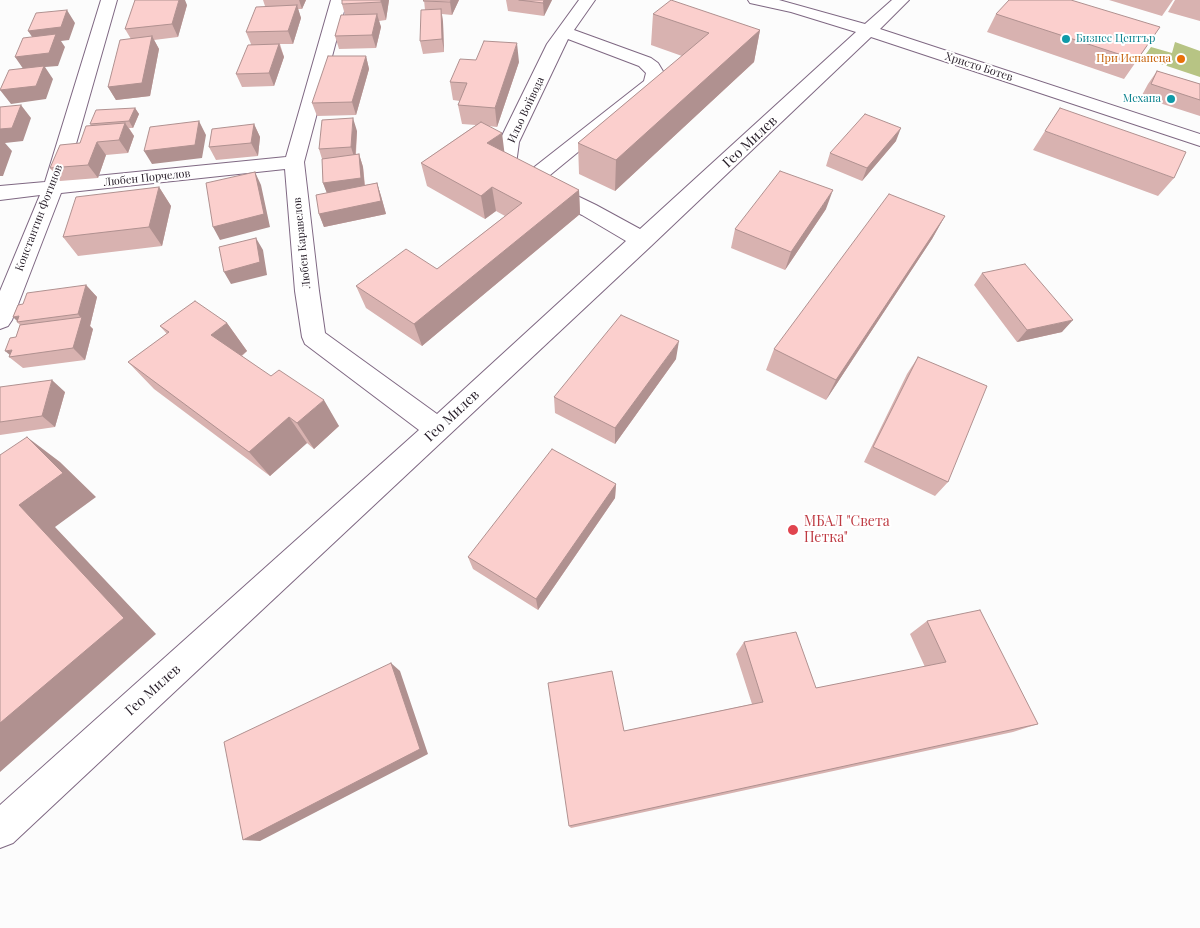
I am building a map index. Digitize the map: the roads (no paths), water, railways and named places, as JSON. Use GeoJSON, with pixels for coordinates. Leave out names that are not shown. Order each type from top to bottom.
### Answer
{"type":"FeatureCollection","features":[{"type":"Feature","properties":{"kind":"street","name":"Константин Фотинов"},"geometry":{"type":"LineString","coordinates":[[0,320],[53,188],[109,0]]}},
{"type":"Feature","properties":{"kind":"street","name":"Любен Каравелов"},"geometry":{"type":"LineString","coordinates":[[339,0],[294,162],[306,291],[314,337],[438,429]]}},
{"type":"Feature","properties":{"kind":"street","name":"Ильо Войвода"},"geometry":{"type":"LineString","coordinates":[[587,0],[556,44],[509,142],[506,164],[512,172],[589,210],[643,241]]}},
{"type":"Feature","properties":{"kind":"street","name":"Христо Ботев"},"geometry":{"type":"LineString","coordinates":[[756,0],[794,8],[870,31],[1200,140]]}},
{"type":"Feature","properties":{"kind":"street","name":"Гео Милев"},"geometry":{"type":"LineString","coordinates":[[0,830],[643,241],[901,0]]}},
{"type":"Feature","properties":{"kind":"street"},"geometry":{"type":"LineString","coordinates":[[530,181],[653,83],[655,73],[652,67],[645,62],[565,32]]}},
{"type":"Feature","properties":{"kind":"street","name":"Любен Порчелов"},"geometry":{"type":"LineString","coordinates":[[0,193],[294,162]]}},
{"type":"Feature","properties":{"kind":"place","name":"Бизнес Център"},"geometry":{"type":"Point","coordinates":[1066,39]}},
{"type":"Feature","properties":{"kind":"place","name":"При Испанеца"},"geometry":{"type":"Point","coordinates":[1181,59]}},
{"type":"Feature","properties":{"kind":"place","name":"Механа"},"geometry":{"type":"Point","coordinates":[1171,99]}},
{"type":"Feature","properties":{"kind":"place","name":"МБАЛ \"Света Петка\""},"geometry":{"type":"Point","coordinates":[793,530]}}]}
